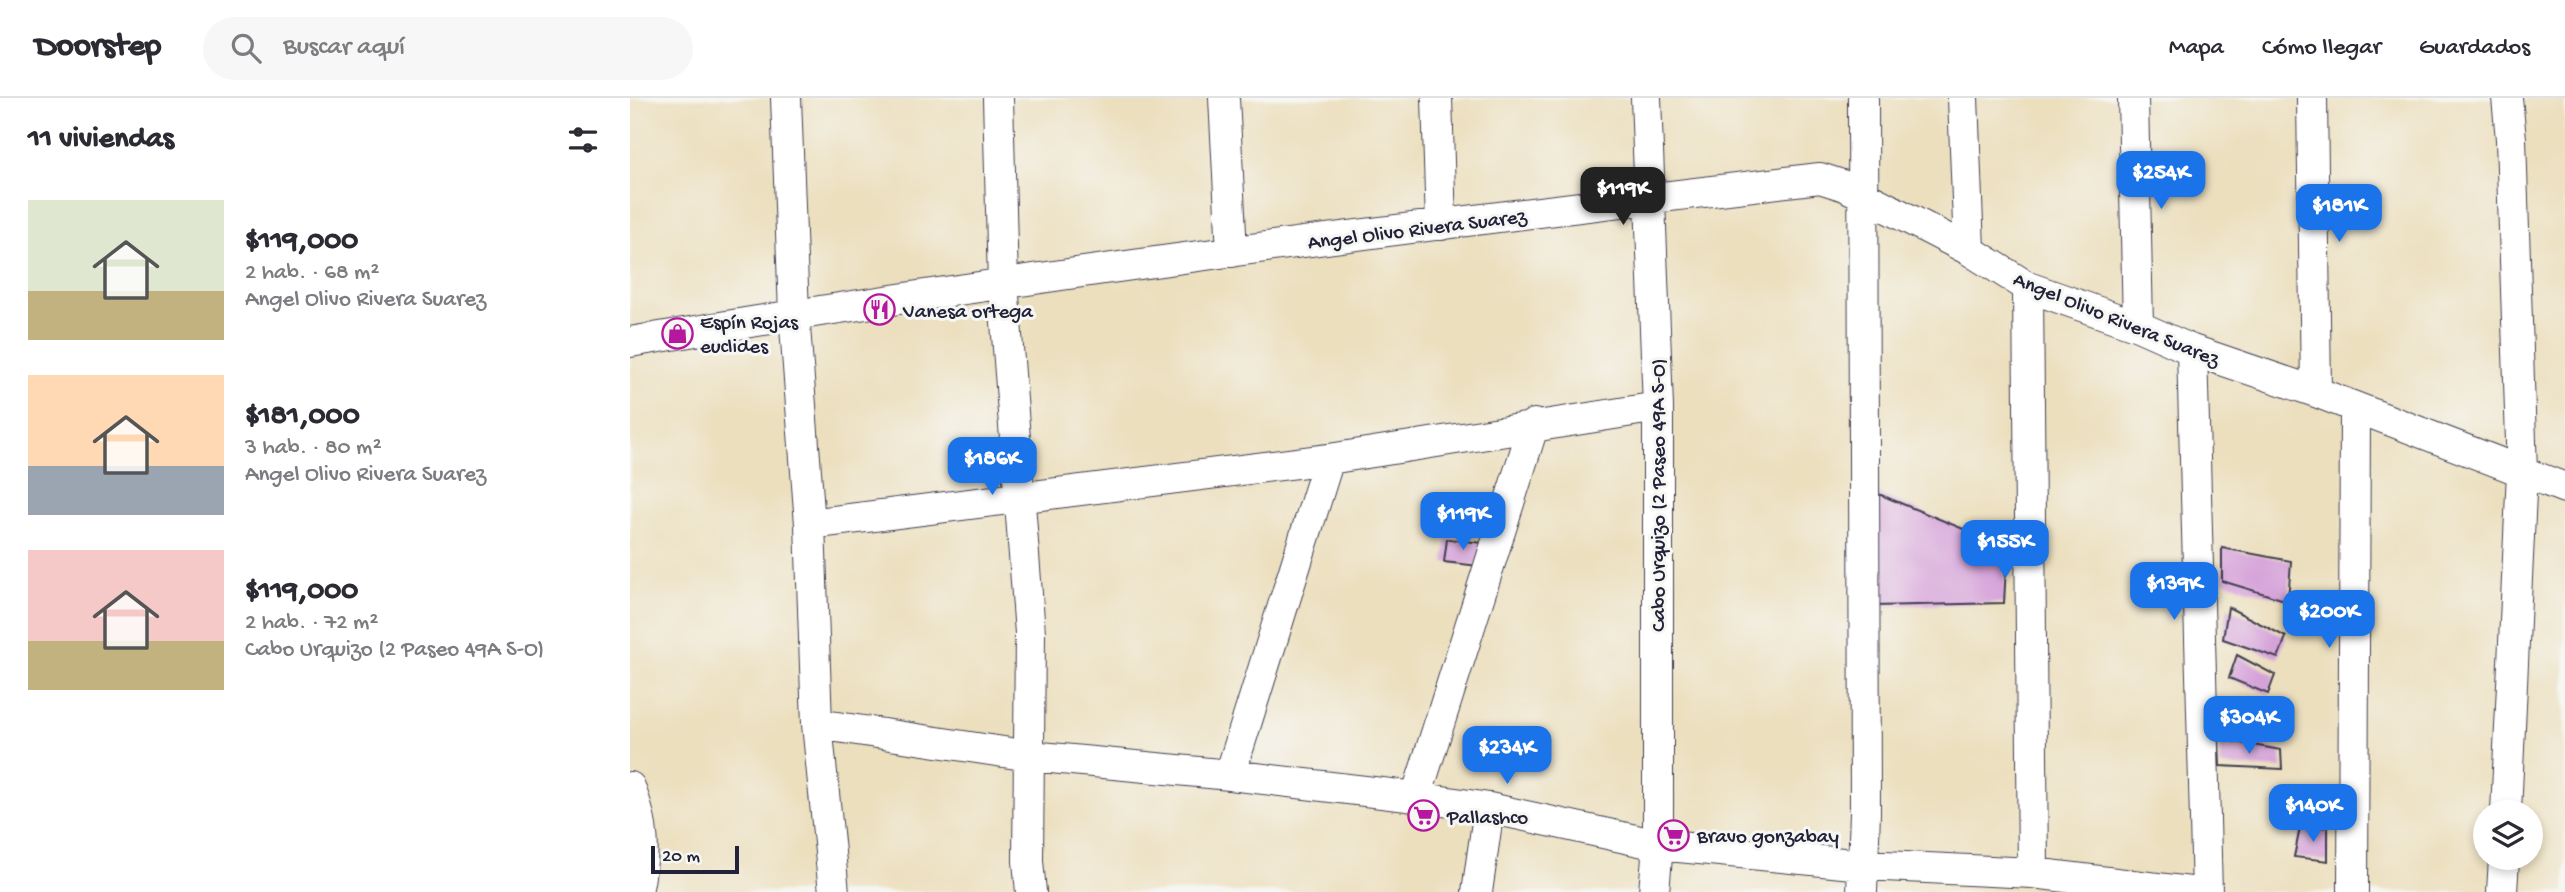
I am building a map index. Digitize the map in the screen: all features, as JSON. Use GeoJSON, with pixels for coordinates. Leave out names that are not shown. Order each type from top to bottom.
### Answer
{"type":"FeatureCollection","features":[{"type":"Feature","properties":{"kind":"street"},"geometry":{"type":"LineString","coordinates":[[786,98],[794,314],[810,524],[817,724],[834,892]]}},
{"type":"Feature","properties":{"kind":"street"},"geometry":{"type":"LineString","coordinates":[[998,98],[1003,284],[1017,497],[1030,633],[1028,861],[1031,892]]}},
{"type":"Feature","properties":{"kind":"street"},"geometry":{"type":"LineString","coordinates":[[1224,98],[1232,252]]}},
{"type":"Feature","properties":{"kind":"street"},"geometry":{"type":"LineString","coordinates":[[1437,98],[1441,225]]}},
{"type":"Feature","properties":{"kind":"street","name":"Cabo Urquizo (2 Paseo 49A S-O)"},"geometry":{"type":"LineString","coordinates":[[1646,98],[1658,407],[1658,845],[1654,892]]}},
{"type":"Feature","properties":{"kind":"street"},"geometry":{"type":"LineString","coordinates":[[1862,878],[1865,198],[1863,98]]}},
{"type":"Feature","properties":{"kind":"street"},"geometry":{"type":"LineString","coordinates":[[1963,98],[1969,250]]}},
{"type":"Feature","properties":{"kind":"street"},"geometry":{"type":"LineString","coordinates":[[2133,98],[2138,326]]}},
{"type":"Feature","properties":{"kind":"street"},"geometry":{"type":"LineString","coordinates":[[2312,98],[2316,392]]}},
{"type":"Feature","properties":{"kind":"street"},"geometry":{"type":"LineString","coordinates":[[2507,98],[2522,472],[2507,800]]}},
{"type":"Feature","properties":{"kind":"street","name":"Angel Olivo Rivera Suarez"},"geometry":{"type":"LineString","coordinates":[[630,342],[794,314],[1232,252],[1821,178],[1845,186],[1969,250],[2028,287],[2138,326],[2192,350],[2316,392],[2565,488]]}},
{"type":"Feature","properties":{"kind":"street"},"geometry":{"type":"LineString","coordinates":[[2028,287],[2033,873]]}},
{"type":"Feature","properties":{"kind":"street"},"geometry":{"type":"LineString","coordinates":[[2192,350],[2207,892]]}},
{"type":"Feature","properties":{"kind":"street"},"geometry":{"type":"LineString","coordinates":[[810,524],[1329,459],[1534,424],[1658,407]]}},
{"type":"Feature","properties":{"kind":"street"},"geometry":{"type":"LineString","coordinates":[[2353,892],[2355,409]]}},
{"type":"Feature","properties":{"kind":"street"},"geometry":{"type":"LineString","coordinates":[[1416,797],[1534,424]]}},
{"type":"Feature","properties":{"kind":"street"},"geometry":{"type":"LineString","coordinates":[[1230,775],[1329,459]]}},
{"type":"Feature","properties":{"kind":"street"},"geometry":{"type":"LineString","coordinates":[[817,724],[1030,756],[1230,775],[1416,797],[1489,808],[1658,845],[1862,878],[2033,873],[2190,892]]}},
{"type":"Feature","properties":{"kind":"street"},"geometry":{"type":"LineString","coordinates":[[630,787],[642,818],[645,855],[637,892]]}},
{"type":"Feature","properties":{"kind":"street"},"geometry":{"type":"LineString","coordinates":[[1477,892],[1489,808]]}},
{"type":"Feature","properties":{"kind":"street"},"geometry":{"type":"LineString","coordinates":[[2502,892],[2503,870]]}},
{"type":"Feature","properties":{"kind":"building"},"geometry":{"type":"Polygon","coordinates":[[[1876,493],[2007,547],[2004,603],[1874,606],[1876,493]]]}},
{"type":"Feature","properties":{"kind":"building"},"geometry":{"type":"Polygon","coordinates":[[[1447,539],[1482,543],[1479,566],[1444,562],[1447,539]]]}},
{"type":"Feature","properties":{"kind":"building"},"geometry":{"type":"Polygon","coordinates":[[[2222,548],[2291,561],[2288,601],[2222,581],[2222,548]]]}},
{"type":"Feature","properties":{"kind":"building"},"geometry":{"type":"Polygon","coordinates":[[[2228,607],[2286,637],[2278,658],[2223,639],[2228,607]]]}},
{"type":"Feature","properties":{"kind":"building"},"geometry":{"type":"Polygon","coordinates":[[[2237,655],[2275,675],[2268,694],[2229,678],[2237,655]]]}},
{"type":"Feature","properties":{"kind":"building"},"geometry":{"type":"Polygon","coordinates":[[[2219,739],[2281,750],[2282,769],[2220,766],[2219,739]]]}},
{"type":"Feature","properties":{"kind":"building"},"geometry":{"type":"Polygon","coordinates":[[[2328,827],[2328,861],[2294,857],[2300,828],[2328,827]]]}},
{"type":"Feature","properties":{"kind":"place","name":"Vanesa ortega"},"geometry":{"type":"Point","coordinates":[880,310]}},
{"type":"Feature","properties":{"kind":"place","name":"Espín Rojas euclides"},"geometry":{"type":"Point","coordinates":[677,333]}},
{"type":"Feature","properties":{"kind":"place","name":"Pallashco"},"geometry":{"type":"Point","coordinates":[1424,816]}},
{"type":"Feature","properties":{"kind":"place","name":"Bravo gonzabay"},"geometry":{"type":"Point","coordinates":[1674,835]}}]}
